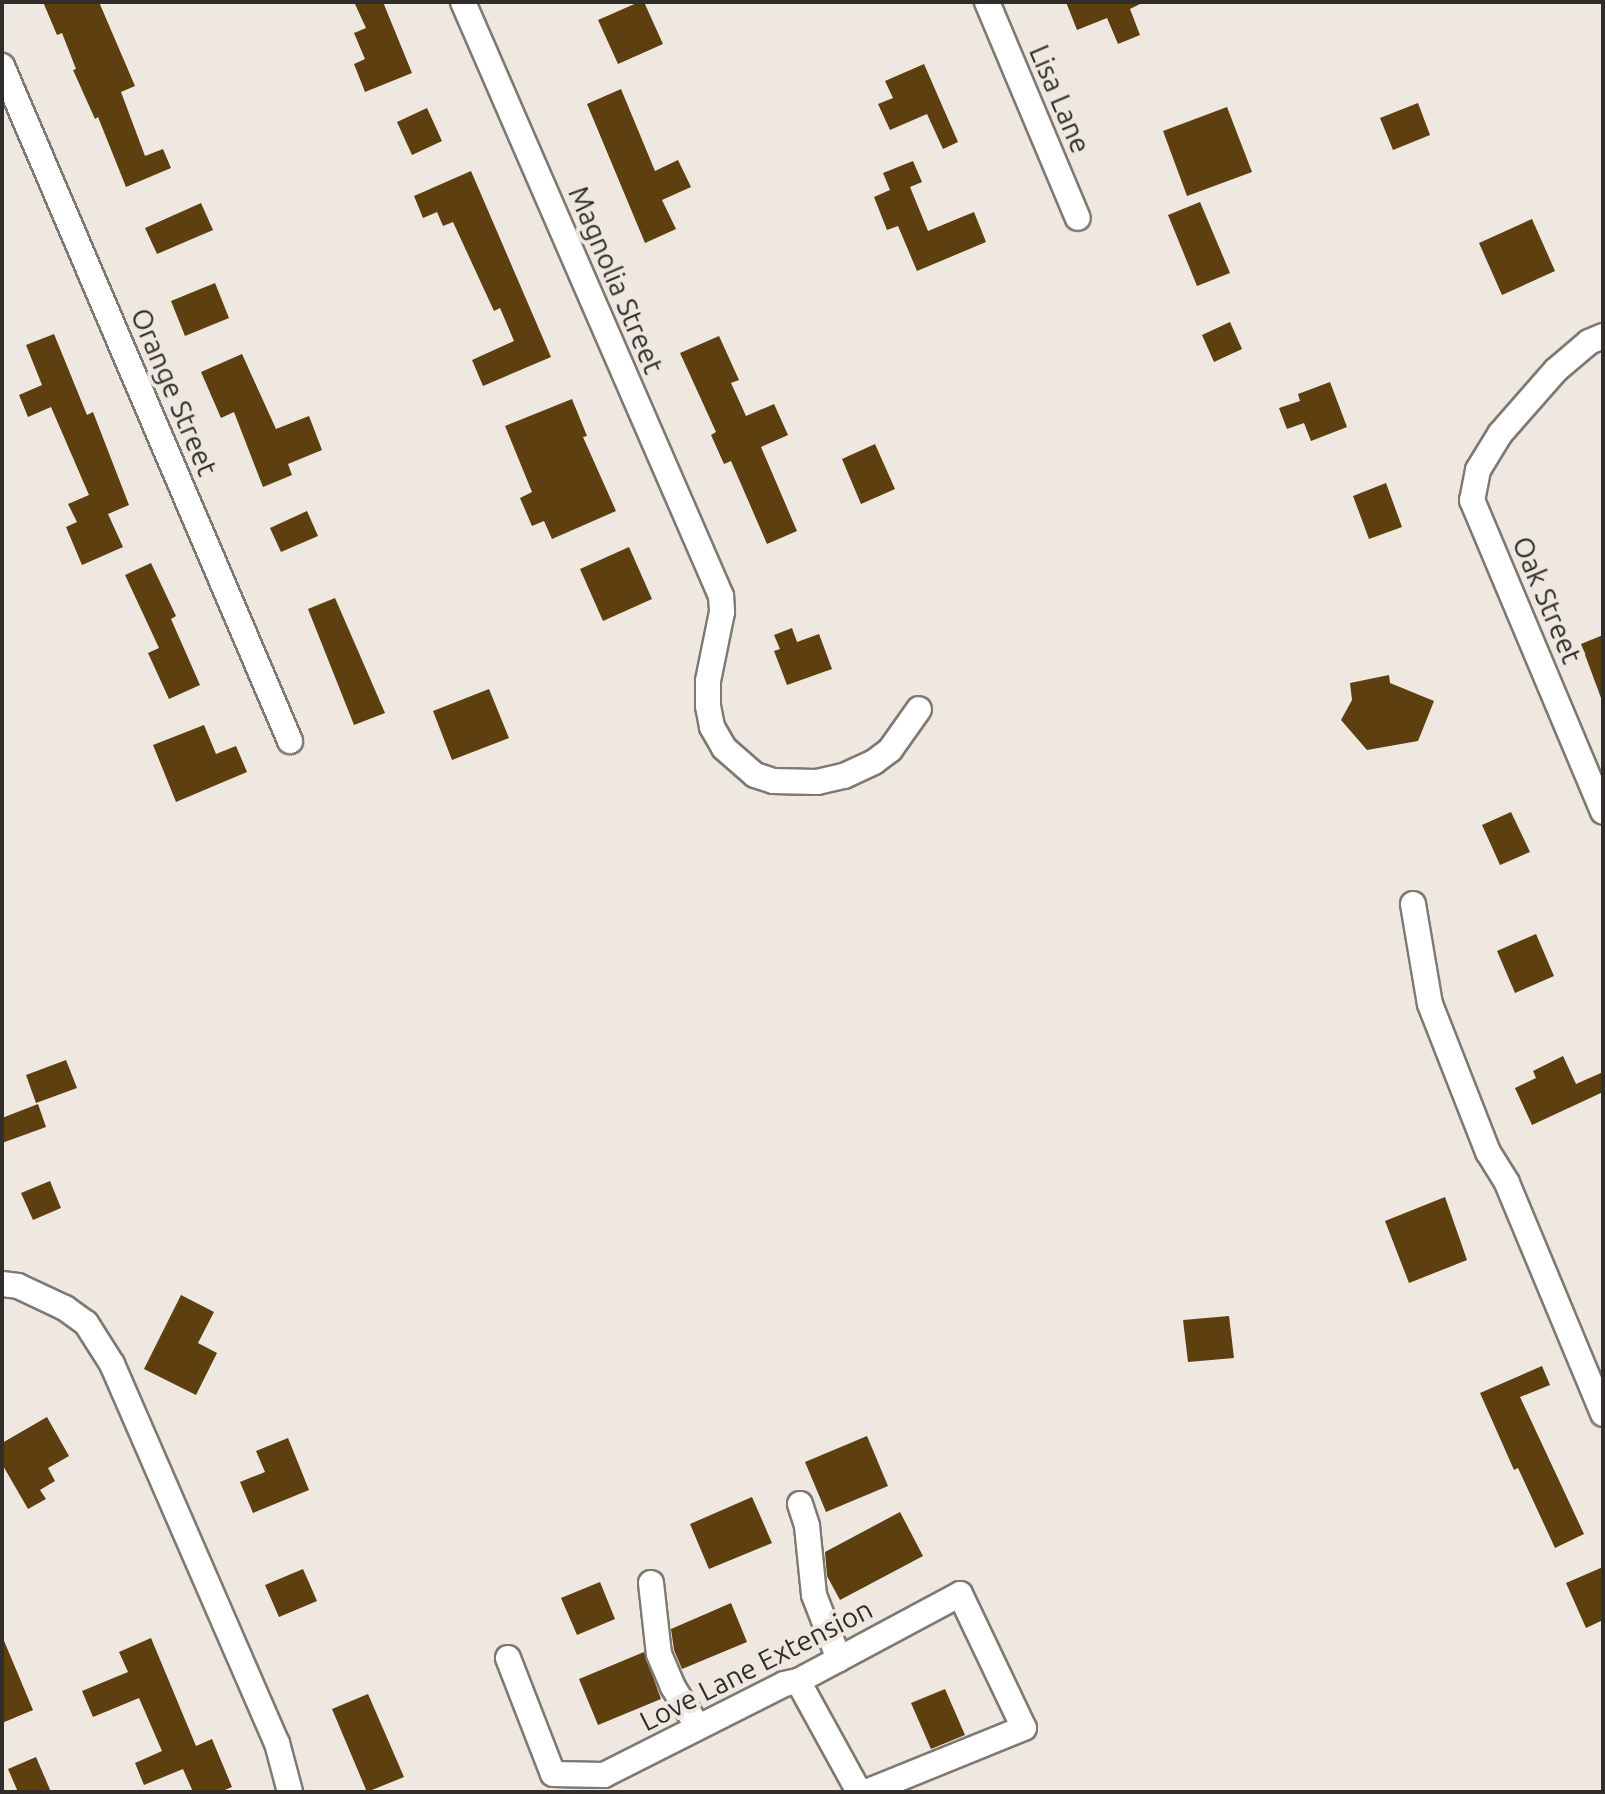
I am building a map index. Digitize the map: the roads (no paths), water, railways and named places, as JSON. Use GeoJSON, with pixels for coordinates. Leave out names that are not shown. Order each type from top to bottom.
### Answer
{"type":"FeatureCollection","features":[{"type":"Feature","properties":{"kind":"street","name":"Magnolia Street"},"geometry":{"type":"LineString","coordinates":[[463,2],[721,596],[722,612],[708,681],[708,706],[712,727],[724,748],[755,775],[796,782],[844,776],[890,750],[919,709]]}},
{"type":"Feature","properties":{"kind":"street","name":"Lisa Lane"},"geometry":{"type":"LineString","coordinates":[[987,2],[1078,218]]}},
{"type":"Feature","properties":{"kind":"street","name":"Orange Street"},"geometry":{"type":"LineString","coordinates":[[2,66],[290,741]]}},
{"type":"Feature","properties":{"kind":"street","name":"Oak Street"},"geometry":{"type":"LineString","coordinates":[[1603,336],[1589,342],[1556,370],[1500,434],[1478,470],[1472,500],[1603,812]]}},
{"type":"Feature","properties":{"kind":"street"},"geometry":{"type":"LineString","coordinates":[[1413,904],[1430,1004],[1488,1152],[1507,1183],[1603,1414]]}},
{"type":"Feature","properties":{"kind":"street"},"geometry":{"type":"LineString","coordinates":[[2,1284],[30,1291],[65,1308],[86,1323],[112,1364],[277,1743],[290,1792]]}},
{"type":"Feature","properties":{"kind":"street"},"geometry":{"type":"LineString","coordinates":[[800,1504],[807,1526],[814,1595],[839,1659]]}},
{"type":"Feature","properties":{"kind":"street"},"geometry":{"type":"LineString","coordinates":[[651,1583],[659,1654],[673,1687],[698,1727]]}},
{"type":"Feature","properties":{"kind":"street","name":"Love Lane Extension"},"geometry":{"type":"LineString","coordinates":[[508,1658],[553,1774],[604,1775],[784,1684],[798,1681],[960,1594],[1024,1728],[866,1792]]}},
{"type":"Feature","properties":{"kind":"street"},"geometry":{"type":"LineString","coordinates":[[798,1681],[842,1754],[859,1792]]}}]}
